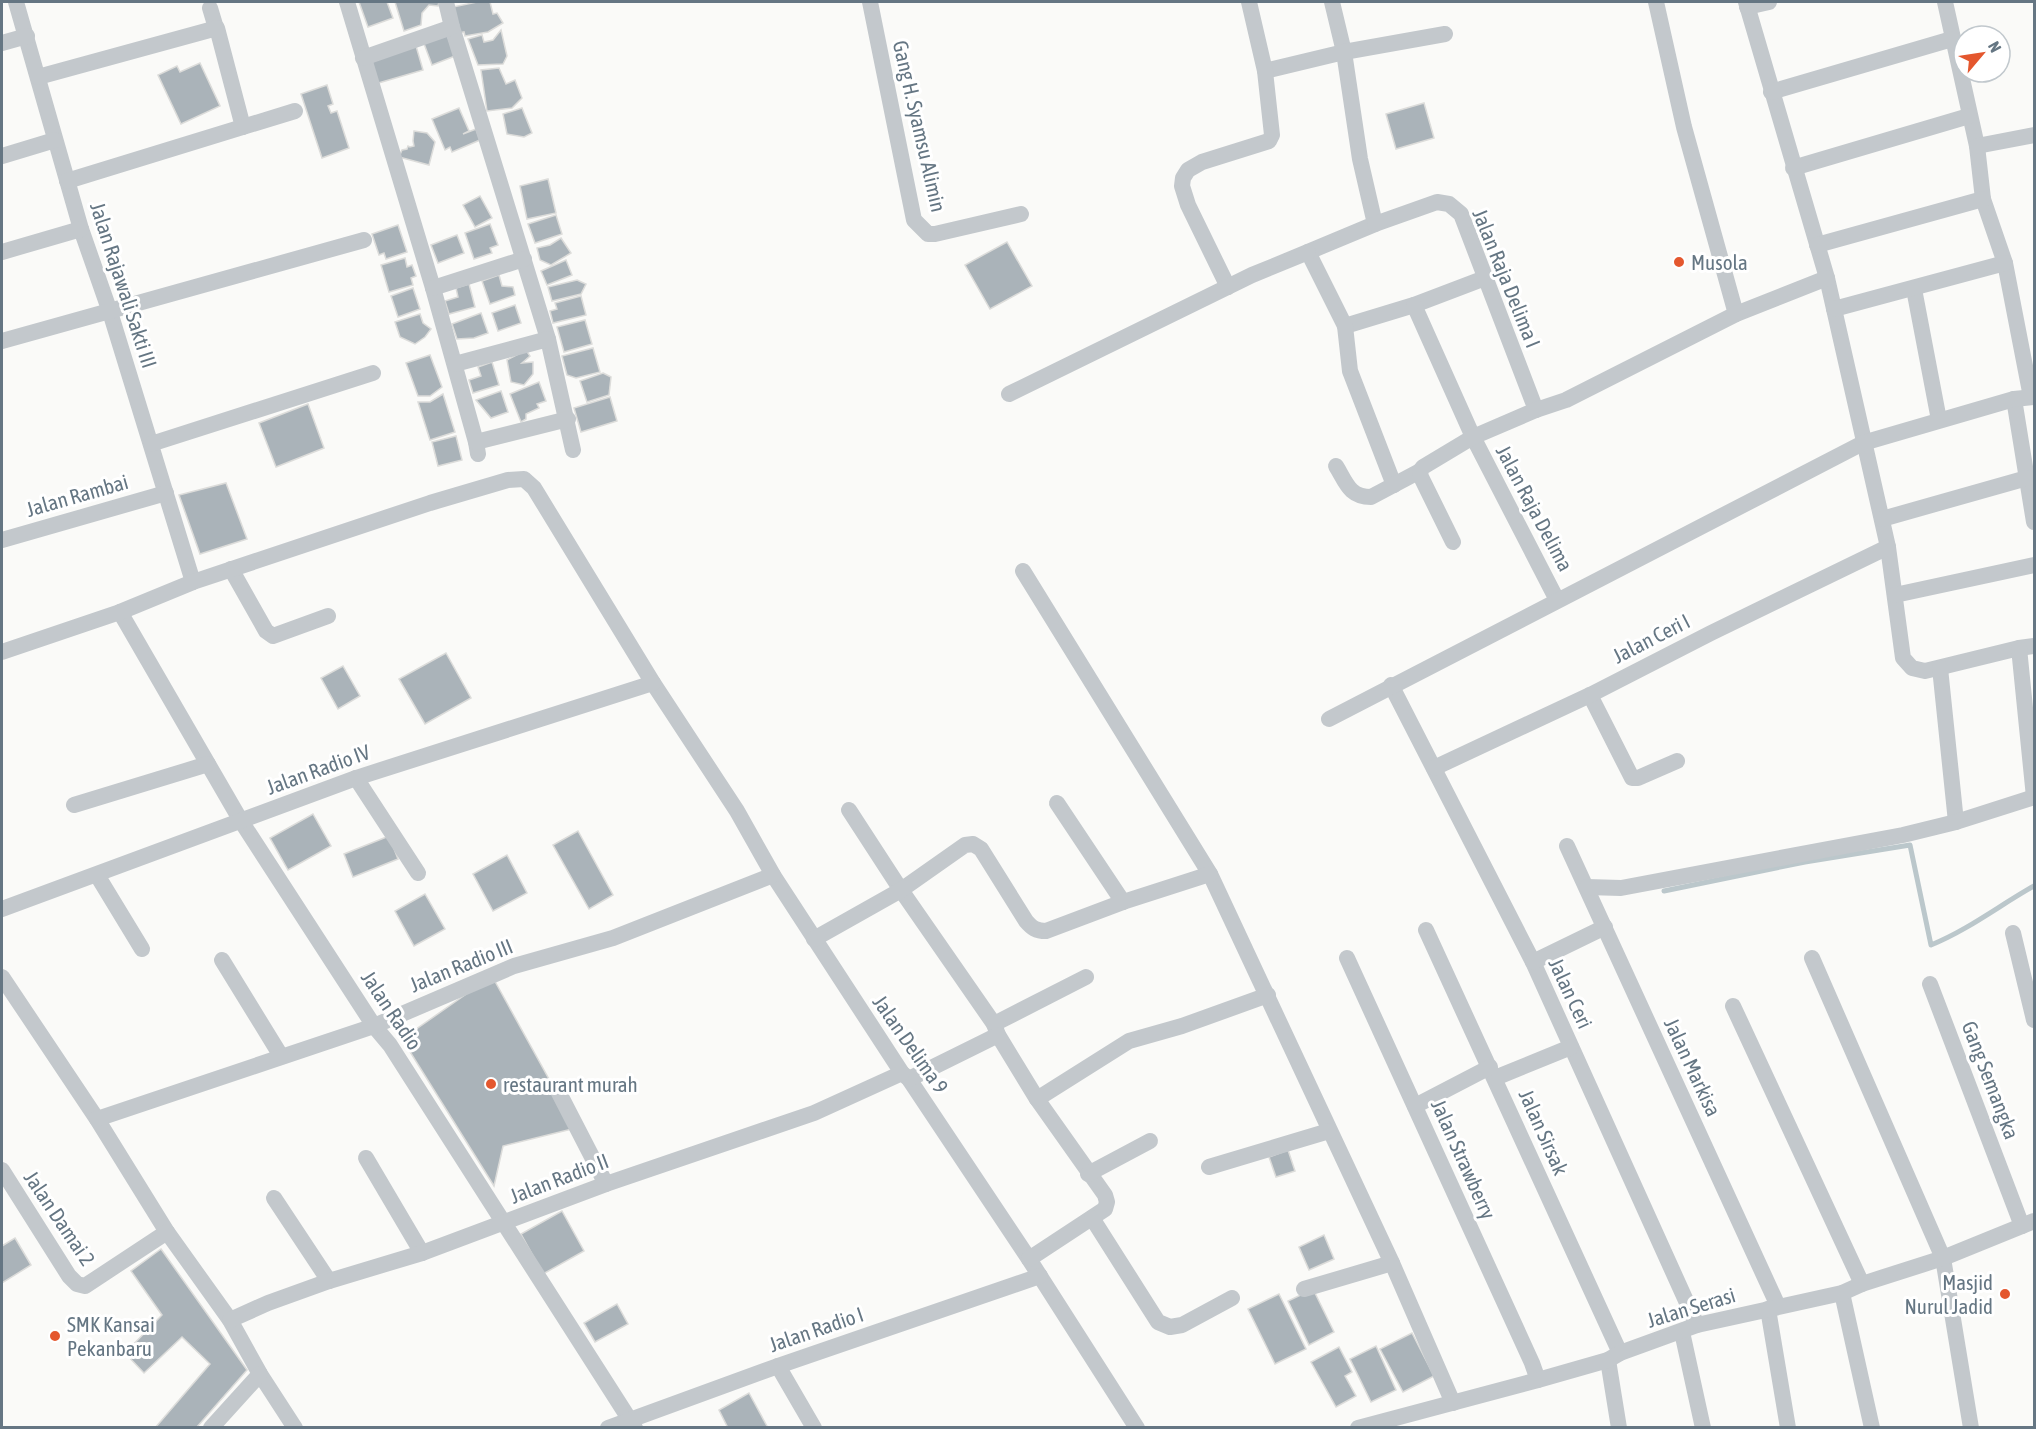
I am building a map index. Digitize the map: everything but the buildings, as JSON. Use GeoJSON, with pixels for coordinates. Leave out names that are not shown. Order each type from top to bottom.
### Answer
{"type":"FeatureCollection","features":[{"type":"Feature","properties":{"kind":"street","name":"Jalan Rajawali Sakti III"},"geometry":{"type":"LineString","coordinates":[[16,2],[81,229],[110,312],[192,582]]}},
{"type":"Feature","properties":{"kind":"street"},"geometry":{"type":"LineString","coordinates":[[347,2],[433,288],[477,448],[567,419]]}},
{"type":"Feature","properties":{"kind":"street"},"geometry":{"type":"LineString","coordinates":[[446,2],[548,339],[573,450]]}},
{"type":"Feature","properties":{"kind":"street","name":"Gang H. Syamsu Alimin"},"geometry":{"type":"LineString","coordinates":[[870,2],[914,220],[928,234],[935,234],[1021,214]]}},
{"type":"Feature","properties":{"kind":"street"},"geometry":{"type":"LineString","coordinates":[[1228,287],[1188,205],[1182,186],[1183,178],[1188,171],[1202,162],[1271,139],[1272,123],[1265,71],[1249,2]]}},
{"type":"Feature","properties":{"kind":"street"},"geometry":{"type":"LineString","coordinates":[[1332,2],[1344,52],[1360,159],[1376,224]]}},
{"type":"Feature","properties":{"kind":"street"},"geometry":{"type":"LineString","coordinates":[[1656,2],[1684,127],[1736,314]]}},
{"type":"Feature","properties":{"kind":"street"},"geometry":{"type":"LineString","coordinates":[[1587,886],[1621,888],[1903,836],[2034,797],[2027,647],[1924,671],[1912,668],[1904,658],[1888,547],[1827,278],[1746,4],[1769,2]]}},
{"type":"Feature","properties":{"kind":"street"},"geometry":{"type":"LineString","coordinates":[[1945,2],[1952,34]]}},
{"type":"Feature","properties":{"kind":"street"},"geometry":{"type":"LineString","coordinates":[[210,8],[243,127]]}},
{"type":"Feature","properties":{"kind":"street"},"geometry":{"type":"LineString","coordinates":[[363,58],[452,27]]}},
{"type":"Feature","properties":{"kind":"street"},"geometry":{"type":"LineString","coordinates":[[38,77],[216,28]]}},
{"type":"Feature","properties":{"kind":"street"},"geometry":{"type":"LineString","coordinates":[[1265,71],[1344,52],[1445,34]]}},
{"type":"Feature","properties":{"kind":"street"},"geometry":{"type":"LineString","coordinates":[[2,44],[27,36]]}},
{"type":"Feature","properties":{"kind":"street"},"geometry":{"type":"LineString","coordinates":[[1772,92],[1952,39]]}},
{"type":"Feature","properties":{"kind":"street"},"geometry":{"type":"LineString","coordinates":[[1329,719],[1863,442],[2014,399],[2033,397],[2005,263],[1983,199],[1977,146],[1962,84]]}},
{"type":"Feature","properties":{"kind":"street"},"geometry":{"type":"LineString","coordinates":[[67,181],[294,111]]}},
{"type":"Feature","properties":{"kind":"street"},"geometry":{"type":"LineString","coordinates":[[1794,168],[1969,116]]}},
{"type":"Feature","properties":{"kind":"street"},"geometry":{"type":"LineString","coordinates":[[1977,146],[2034,135]]}},
{"type":"Feature","properties":{"kind":"street"},"geometry":{"type":"LineString","coordinates":[[2,156],[55,140]]}},
{"type":"Feature","properties":{"kind":"street"},"geometry":{"type":"LineString","coordinates":[[1817,245],[1983,199]]}},
{"type":"Feature","properties":{"kind":"street","name":"Jalan Raja Delima I"},"geometry":{"type":"LineString","coordinates":[[1009,394],[1228,287],[1376,224],[1437,202],[1449,204],[1461,214],[1536,410]]}},
{"type":"Feature","properties":{"kind":"street"},"geometry":{"type":"LineString","coordinates":[[2,252],[81,229]]}},
{"type":"Feature","properties":{"kind":"street"},"geometry":{"type":"LineString","coordinates":[[2,341],[364,240]]}},
{"type":"Feature","properties":{"kind":"street"},"geometry":{"type":"LineString","coordinates":[[1308,252],[1345,326],[1350,371],[1394,484]]}},
{"type":"Feature","properties":{"kind":"street"},"geometry":{"type":"LineString","coordinates":[[433,288],[524,259]]}},
{"type":"Feature","properties":{"kind":"street"},"geometry":{"type":"LineString","coordinates":[[1834,309],[2005,263]]}},
{"type":"Feature","properties":{"kind":"street"},"geometry":{"type":"LineString","coordinates":[[1345,326],[1414,305],[1485,278]]}},
{"type":"Feature","properties":{"kind":"street"},"geometry":{"type":"LineString","coordinates":[[1336,466],[1352,493],[1357,496],[1371,497],[1420,471],[1473,437],[1566,400],[1736,314],[1827,278]]}},
{"type":"Feature","properties":{"kind":"street"},"geometry":{"type":"LineString","coordinates":[[1914,289],[1939,420]]}},
{"type":"Feature","properties":{"kind":"street","name":"Jalan Raja Delima"},"geometry":{"type":"LineString","coordinates":[[1414,305],[1473,437],[1557,600]]}},
{"type":"Feature","properties":{"kind":"street"},"geometry":{"type":"LineString","coordinates":[[455,364],[548,339]]}},
{"type":"Feature","properties":{"kind":"street"},"geometry":{"type":"LineString","coordinates":[[151,444],[373,373]]}},
{"type":"Feature","properties":{"kind":"street"},"geometry":{"type":"LineString","coordinates":[[2014,399],[2032,496],[2034,522]]}},
{"type":"Feature","properties":{"kind":"street"},"geometry":{"type":"LineString","coordinates":[[1420,471],[1420,477],[1453,542]]}},
{"type":"Feature","properties":{"kind":"street"},"geometry":{"type":"LineString","coordinates":[[1882,519],[2027,478]]}},
{"type":"Feature","properties":{"kind":"street","name":"Jalan Delima 9"},"geometry":{"type":"LineString","coordinates":[[231,569],[430,503],[508,480],[524,479],[534,488],[653,683],[737,811],[773,875],[814,939],[1029,1259],[1137,1428]]}},
{"type":"Feature","properties":{"kind":"street","name":"Jalan Rambai"},"geometry":{"type":"LineString","coordinates":[[2,540],[166,493]]}},
{"type":"Feature","properties":{"kind":"street","name":"Jalan Ceri I"},"geometry":{"type":"LineString","coordinates":[[1434,768],[1888,547]]}},
{"type":"Feature","properties":{"kind":"street"},"geometry":{"type":"LineString","coordinates":[[1895,595],[2034,565]]}},
{"type":"Feature","properties":{"kind":"street"},"geometry":{"type":"LineString","coordinates":[[2,652],[120,612],[192,582],[231,569],[266,631],[273,636],[328,615]]}},
{"type":"Feature","properties":{"kind":"street"},"geometry":{"type":"LineString","coordinates":[[1023,571],[1210,874],[1392,1263],[1453,1403]]}},
{"type":"Feature","properties":{"kind":"street","name":"Jalan Radio"},"geometry":{"type":"LineString","coordinates":[[120,612],[241,821],[374,1026],[396,1054],[632,1423]]}},
{"type":"Feature","properties":{"kind":"street"},"geometry":{"type":"LineString","coordinates":[[1941,668],[1956,822]]}},
{"type":"Feature","properties":{"kind":"street","name":"Jalan Radio IV"},"geometry":{"type":"LineString","coordinates":[[2,909],[356,778],[653,683]]}},
{"type":"Feature","properties":{"kind":"street","name":"Jalan Ceri"},"geometry":{"type":"LineString","coordinates":[[1391,685],[1533,962],[1571,1047],[1689,1329],[1703,1428]]}},
{"type":"Feature","properties":{"kind":"street"},"geometry":{"type":"LineString","coordinates":[[1590,694],[1632,778],[1638,778],[1677,760]]}},
{"type":"Feature","properties":{"kind":"street"},"geometry":{"type":"LineString","coordinates":[[74,805],[208,764]]}},
{"type":"Feature","properties":{"kind":"street"},"geometry":{"type":"LineString","coordinates":[[356,778],[418,873]]}},
{"type":"Feature","properties":{"kind":"street"},"geometry":{"type":"LineString","coordinates":[[1058,803],[1123,902]]}},
{"type":"Feature","properties":{"kind":"street"},"geometry":{"type":"LineString","coordinates":[[849,810],[996,1029],[1037,1099],[1105,1195],[1107,1203],[1105,1209],[1029,1259]]}},
{"type":"Feature","properties":{"kind":"street"},"geometry":{"type":"LineString","coordinates":[[814,939],[901,890],[965,845],[973,844],[981,849],[1026,921],[1033,929],[1039,931],[1046,931],[1123,902],[1210,874]]}},
{"type":"Feature","properties":{"kind":"street","name":"Jalan Markisa"},"geometry":{"type":"LineString","coordinates":[[1568,846],[1773,1307],[1788,1428]]}},
{"type":"Feature","properties":{"kind":"street"},"geometry":{"type":"LineString","coordinates":[[97,875],[142,949]]}},
{"type":"Feature","properties":{"kind":"street","name":"Jalan Radio III"},"geometry":{"type":"LineString","coordinates":[[97,1119],[374,1026],[514,966],[613,938],[773,875]]}},
{"type":"Feature","properties":{"kind":"street"},"geometry":{"type":"LineString","coordinates":[[1533,962],[1605,927]]}},
{"type":"Feature","properties":{"kind":"street","name":"Jalan Sirsak"},"geometry":{"type":"LineString","coordinates":[[1426,930],[1492,1073],[1614,1357],[1619,1428]]}},
{"type":"Feature","properties":{"kind":"street"},"geometry":{"type":"LineString","coordinates":[[2013,933],[2034,1020]]}},
{"type":"Feature","properties":{"kind":"street","name":"Jalan Strawberry"},"geometry":{"type":"LineString","coordinates":[[1347,958],[1532,1362],[1538,1380]]}},
{"type":"Feature","properties":{"kind":"street"},"geometry":{"type":"LineString","coordinates":[[1812,958],[1943,1258],[1971,1428]]}},
{"type":"Feature","properties":{"kind":"street"},"geometry":{"type":"LineString","coordinates":[[222,960],[281,1056]]}},
{"type":"Feature","properties":{"kind":"street"},"geometry":{"type":"LineString","coordinates":[[2,977],[97,1119],[167,1232],[230,1320],[260,1374],[295,1428]]}},
{"type":"Feature","properties":{"kind":"street","name":"Jalan Radio II"},"geometry":{"type":"LineString","coordinates":[[230,1320],[268,1303],[329,1281],[422,1253],[606,1184],[813,1113],[905,1076],[996,1029],[1086,977]]}},
{"type":"Feature","properties":{"kind":"street","name":"Gang Semangka"},"geometry":{"type":"LineString","coordinates":[[1930,984],[2028,1224]]}},
{"type":"Feature","properties":{"kind":"street"},"geometry":{"type":"LineString","coordinates":[[1037,1099],[1129,1041],[1182,1026],[1268,995]]}},
{"type":"Feature","properties":{"kind":"street"},"geometry":{"type":"LineString","coordinates":[[1733,1006],[1862,1284]]}},
{"type":"Feature","properties":{"kind":"street"},"geometry":{"type":"LineString","coordinates":[[1415,1106],[1492,1073],[1571,1047]]}},
{"type":"Feature","properties":{"kind":"street"},"geometry":{"type":"LineString","coordinates":[[557,1089],[606,1184]]}},
{"type":"Feature","properties":{"kind":"street"},"geometry":{"type":"LineString","coordinates":[[1209,1167],[1329,1131]]}},
{"type":"Feature","properties":{"kind":"street"},"geometry":{"type":"LineString","coordinates":[[1088,1174],[1150,1141]]}},
{"type":"Feature","properties":{"kind":"street"},"geometry":{"type":"LineString","coordinates":[[366,1158],[422,1253]]}},
{"type":"Feature","properties":{"kind":"street","name":"Jalan Damai 2"},"geometry":{"type":"LineString","coordinates":[[4,1179],[69,1276],[77,1284],[85,1286],[167,1232]]}},
{"type":"Feature","properties":{"kind":"street"},"geometry":{"type":"LineString","coordinates":[[274,1198],[329,1281]]}},
{"type":"Feature","properties":{"kind":"street"},"geometry":{"type":"LineString","coordinates":[[1092,1218],[1158,1322],[1170,1327],[1182,1325],[1232,1298]]}},
{"type":"Feature","properties":{"kind":"street","name":"Jalan Serasi"},"geometry":{"type":"LineString","coordinates":[[1358,1428],[1379,1425],[1538,1380],[1614,1357],[1689,1329],[1773,1307],[1842,1293],[1862,1284],[1943,1258],[2028,1224]]}},
{"type":"Feature","properties":{"kind":"street"},"geometry":{"type":"LineString","coordinates":[[1304,1289],[1392,1263]]}},
{"type":"Feature","properties":{"kind":"street","name":"Jalan Radio I"},"geometry":{"type":"LineString","coordinates":[[608,1428],[632,1423],[778,1366],[1040,1276]]}},
{"type":"Feature","properties":{"kind":"street"},"geometry":{"type":"LineString","coordinates":[[1842,1293],[1872,1428]]}},
{"type":"Feature","properties":{"kind":"street"},"geometry":{"type":"LineString","coordinates":[[778,1366],[814,1428]]}},
{"type":"Feature","properties":{"kind":"street"},"geometry":{"type":"LineString","coordinates":[[211,1428],[260,1374]]}},
{"type":"Feature","properties":{"kind":"waterway"},"geometry":{"type":"LineString","coordinates":[[1664,891],[1805,862],[1910,845],[1931,945],[1971,925],[2034,886]]}},
{"type":"Feature","properties":{"kind":"place","name":"Musola"},"geometry":{"type":"Point","coordinates":[1679,262]}},
{"type":"Feature","properties":{"kind":"place","name":"restaurant murah"},"geometry":{"type":"Point","coordinates":[491,1084]}},
{"type":"Feature","properties":{"kind":"place","name":"Masjid Nurul Jadid"},"geometry":{"type":"Point","coordinates":[2005,1294]}},
{"type":"Feature","properties":{"kind":"place","name":"SMK Kansai Pekanbaru"},"geometry":{"type":"Point","coordinates":[55,1336]}}]}
